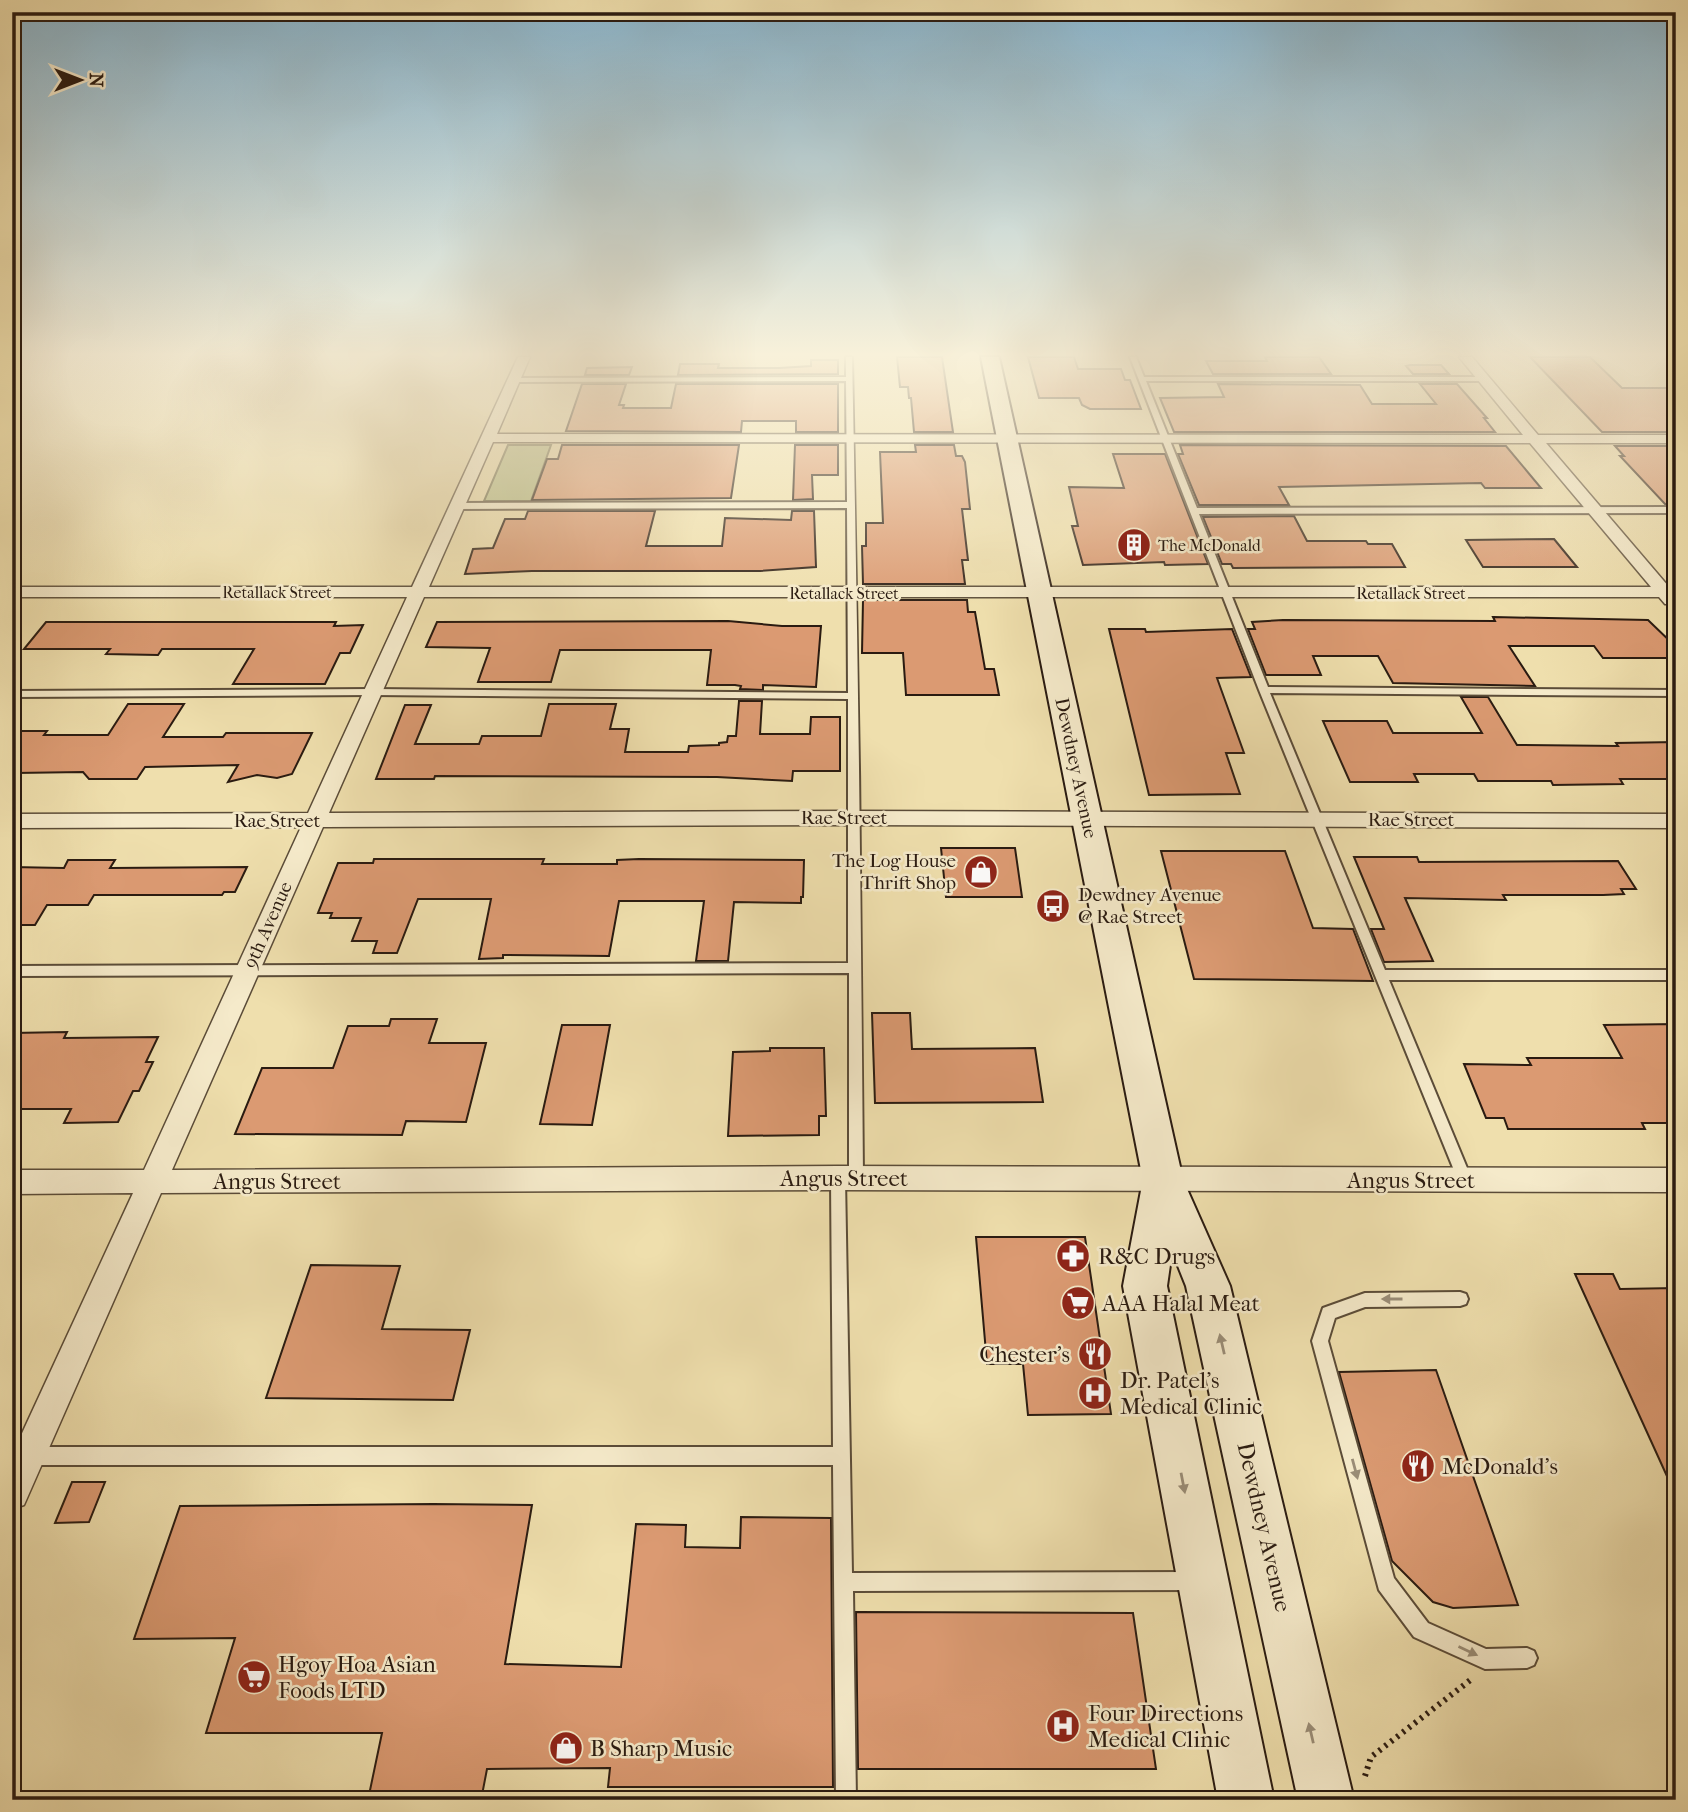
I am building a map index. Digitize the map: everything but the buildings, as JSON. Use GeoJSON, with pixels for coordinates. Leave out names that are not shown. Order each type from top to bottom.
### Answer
{"type":"FeatureCollection","features":[{"type":"Feature","properties":{"kind":"main road","name":"Dewdney Avenue"},"geometry":{"type":"LineString","coordinates":[[1008,442],[1163,1180],[1208,1286],[1343,1794]]}},
{"type":"Feature","properties":{"kind":"main road","name":"Dewdney Avenue"},"geometry":{"type":"LineString","coordinates":[[1163,1180],[1144,1286],[1246,1800]]}},
{"type":"Feature","properties":{"kind":"street","name":"9th Avenue"},"geometry":{"type":"LineString","coordinates":[[12,1493],[21,1456],[152,1181],[486,442]]}},
{"type":"Feature","properties":{"kind":"street"},"geometry":{"type":"LineString","coordinates":[[1536,442],[1672,596]]}},
{"type":"Feature","properties":{"kind":"street","name":"Retallack Street"},"geometry":{"type":"LineString","coordinates":[[12,592],[1672,596]]}},
{"type":"Feature","properties":{"kind":"street","name":"Rae Street"},"geometry":{"type":"LineString","coordinates":[[12,821],[853,818],[1676,821]]}},
{"type":"Feature","properties":{"kind":"street","name":"Angus Street"},"geometry":{"type":"LineString","coordinates":[[12,1182],[847,1178],[1676,1180]]}},
{"type":"Feature","properties":{"kind":"lane"},"geometry":{"type":"LineString","coordinates":[[846,1800],[842,1456],[847,1178],[856,968],[851,442]]}},
{"type":"Feature","properties":{"kind":"lane"},"geometry":{"type":"LineString","coordinates":[[1166,442],[1264,691],[1465,1180]]}},
{"type":"Feature","properties":{"kind":"lane"},"geometry":{"type":"LineString","coordinates":[[457,506],[850,505]]}},
{"type":"Feature","properties":{"kind":"lane"},"geometry":{"type":"LineString","coordinates":[[1193,511],[1676,510]]}},
{"type":"Feature","properties":{"kind":"lane"},"geometry":{"type":"LineString","coordinates":[[1264,691],[1676,693]]}},
{"type":"Feature","properties":{"kind":"lane"},"geometry":{"type":"LineString","coordinates":[[12,694],[373,692],[854,696]]}},
{"type":"Feature","properties":{"kind":"lane"},"geometry":{"type":"LineString","coordinates":[[12,971],[856,968]]}},
{"type":"Feature","properties":{"kind":"lane"},"geometry":{"type":"LineString","coordinates":[[1383,975],[1676,975]]}},
{"type":"Feature","properties":{"kind":"lane"},"geometry":{"type":"LineString","coordinates":[[1460,1299],[1365,1300],[1329,1313],[1320,1341],[1386,1583],[1421,1630],[1485,1659],[1527,1658]]}},
{"type":"Feature","properties":{"kind":"lane"},"geometry":{"type":"LineString","coordinates":[[21,1456],[842,1456]]}},
{"type":"Feature","properties":{"kind":"lane"},"geometry":{"type":"LineString","coordinates":[[843,1582],[1203,1581]]}},
{"type":"Feature","properties":{"kind":"path"},"geometry":{"type":"LineString","coordinates":[[1343,1794],[1371,1757],[1499,1658]]}},
{"type":"Feature","properties":{"kind":"green space"},"geometry":{"type":"Polygon","coordinates":[[[508,445],[551,445],[531,501],[484,501],[508,445]]]}},
{"type":"Feature","properties":{"kind":"place","name":"The McDonald"},"geometry":{"type":"Point","coordinates":[1134,545]}},
{"type":"Feature","properties":{"kind":"place","name":"The Log House Thrift Shop"},"geometry":{"type":"Point","coordinates":[981,872]}},
{"type":"Feature","properties":{"kind":"place","name":"Dewdney Avenue @ Rae Street"},"geometry":{"type":"Point","coordinates":[1053,906]}},
{"type":"Feature","properties":{"kind":"place","name":"R&C Drugs"},"geometry":{"type":"Point","coordinates":[1073,1256]}},
{"type":"Feature","properties":{"kind":"place","name":"AAA Halal Meat"},"geometry":{"type":"Point","coordinates":[1078,1303]}},
{"type":"Feature","properties":{"kind":"place","name":"Chester's"},"geometry":{"type":"Point","coordinates":[1095,1354]}},
{"type":"Feature","properties":{"kind":"place","name":"Dr. Patel's Medical Clinic"},"geometry":{"type":"Point","coordinates":[1095,1393]}},
{"type":"Feature","properties":{"kind":"place","name":"McDonald's"},"geometry":{"type":"Point","coordinates":[1418,1466]}},
{"type":"Feature","properties":{"kind":"place","name":"Hgoy Hoa Asian Foods LTD"},"geometry":{"type":"Point","coordinates":[254,1677]}},
{"type":"Feature","properties":{"kind":"place","name":"Four Directions Medical Clinic"},"geometry":{"type":"Point","coordinates":[1063,1726]}},
{"type":"Feature","properties":{"kind":"place","name":"B Sharp Music"},"geometry":{"type":"Point","coordinates":[566,1748]}}]}
